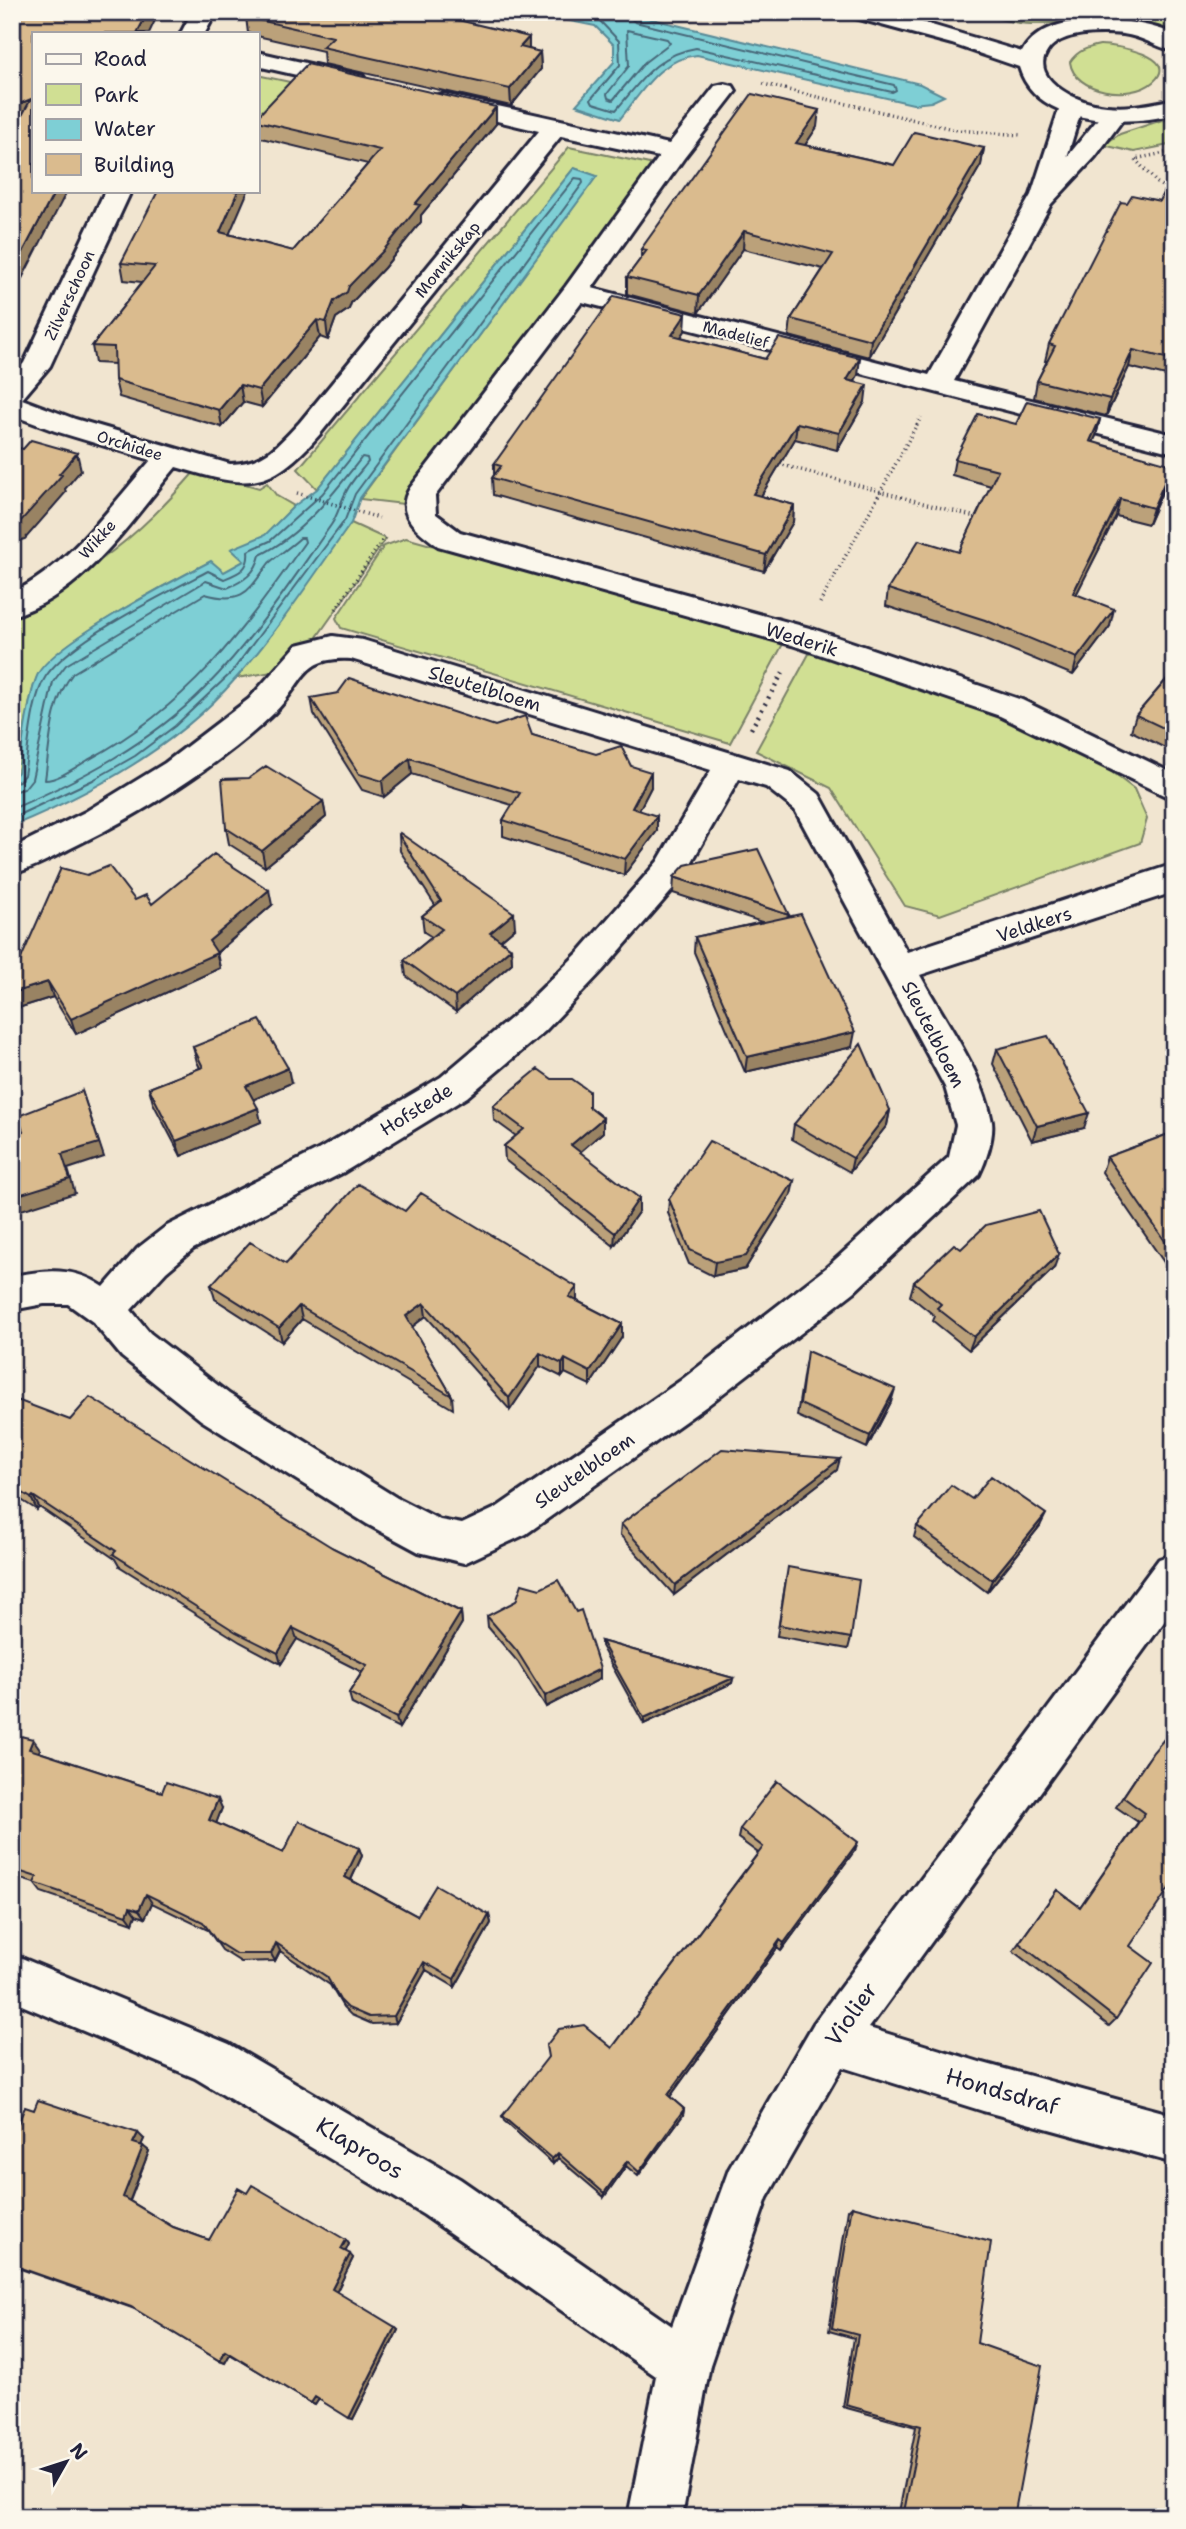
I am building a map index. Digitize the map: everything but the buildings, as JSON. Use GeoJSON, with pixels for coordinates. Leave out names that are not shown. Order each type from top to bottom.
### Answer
{"type":"FeatureCollection","features":[{"type":"Feature","properties":{"kind":"street"},"geometry":{"type":"LineString","coordinates":[[194,32],[204,12]]}},
{"type":"Feature","properties":{"kind":"street"},"geometry":{"type":"LineString","coordinates":[[860,12],[960,39],[1031,63]]}},
{"type":"Feature","properties":{"kind":"street"},"geometry":{"type":"LineString","coordinates":[[894,12],[1048,38]]}},
{"type":"Feature","properties":{"kind":"street"},"geometry":{"type":"LineString","coordinates":[[1174,44],[1160,36],[1131,28],[1096,26],[1067,30],[1048,38],[1034,52],[1031,63],[1035,78],[1050,94],[1071,104],[1115,114],[1139,114],[1174,106]]}},
{"type":"Feature","properties":{"kind":"street"},"geometry":{"type":"LineString","coordinates":[[259,59],[379,87]]}},
{"type":"Feature","properties":{"kind":"street"},"geometry":{"type":"LineString","coordinates":[[576,292],[675,153],[724,91]]}},
{"type":"Feature","properties":{"kind":"street"},"geometry":{"type":"LineString","coordinates":[[419,96],[675,153]]}},
{"type":"Feature","properties":{"kind":"street"},"geometry":{"type":"LineString","coordinates":[[937,386],[1040,201],[1056,144],[1071,104]]}},
{"type":"Feature","properties":{"kind":"street"},"geometry":{"type":"LineString","coordinates":[[1040,201],[1086,152],[1115,114]]}},
{"type":"Feature","properties":{"kind":"street","name":"Monnikskap"},"geometry":{"type":"LineString","coordinates":[[251,474],[270,467],[310,428],[555,127]]}},
{"type":"Feature","properties":{"kind":"street","name":"Zilverschoon"},"geometry":{"type":"LineString","coordinates":[[12,393],[36,366],[118,192]]}},
{"type":"Feature","properties":{"kind":"street","name":"Madelief"},"geometry":{"type":"LineString","coordinates":[[576,292],[937,386],[1174,444]]}},
{"type":"Feature","properties":{"kind":"street","name":"Wederik"},"geometry":{"type":"LineString","coordinates":[[576,292],[420,495],[421,518],[449,539],[802,638],[1011,708],[1174,788]]}},
{"type":"Feature","properties":{"kind":"street","name":"Orchidee"},"geometry":{"type":"LineString","coordinates":[[12,405],[65,425],[169,457],[229,473],[251,474]]}},
{"type":"Feature","properties":{"kind":"street","name":"Wikke"},"geometry":{"type":"LineString","coordinates":[[12,606],[59,578],[83,555],[169,457]]}},
{"type":"Feature","properties":{"kind":"street","name":"Sleutelbloem"},"geometry":{"type":"LineString","coordinates":[[107,1310],[136,1345],[215,1407],[382,1511],[434,1538],[464,1544],[511,1521],[694,1393],[840,1280],[966,1164],[974,1125],[963,1086],[807,802],[778,779],[352,648],[328,645],[307,651]]}},
{"type":"Feature","properties":{"kind":"street"},"geometry":{"type":"LineString","coordinates":[[12,862],[81,831],[153,790],[265,703],[307,651]]}},
{"type":"Feature","properties":{"kind":"street","name":"Hofstede"},"geometry":{"type":"LineString","coordinates":[[107,1310],[152,1260],[179,1238],[331,1161],[454,1087],[532,1021],[590,962],[670,870],[732,763]]}},
{"type":"Feature","properties":{"kind":"street","name":"Veldkers"},"geometry":{"type":"LineString","coordinates":[[900,968],[1172,882]]}},
{"type":"Feature","properties":{"kind":"street"},"geometry":{"type":"LineString","coordinates":[[12,1293],[44,1287],[75,1288],[107,1310]]}},
{"type":"Feature","properties":{"kind":"street","name":"Violier"},"geometry":{"type":"LineString","coordinates":[[654,2517],[684,2365],[746,2186],[831,2040],[1174,1573]]}},
{"type":"Feature","properties":{"kind":"street","name":"Klaproos"},"geometry":{"type":"LineString","coordinates":[[12,1977],[212,2061],[442,2197],[684,2365]]}},
{"type":"Feature","properties":{"kind":"street","name":"Hondsdraf"},"geometry":{"type":"LineString","coordinates":[[831,2040],[983,2087],[1174,2139]]}},
{"type":"Feature","properties":{"kind":"path"},"geometry":{"type":"LineString","coordinates":[[724,91],[742,82],[757,82],[957,130],[974,133],[1014,133],[1056,144]]}},
{"type":"Feature","properties":{"kind":"path"},"geometry":{"type":"LineString","coordinates":[[1174,151],[1135,159],[1156,182],[1174,195]]}},
{"type":"Feature","properties":{"kind":"path"},"geometry":{"type":"LineString","coordinates":[[732,763],[937,386]]}},
{"type":"Feature","properties":{"kind":"path"},"geometry":{"type":"LineString","coordinates":[[773,462],[984,519]]}},
{"type":"Feature","properties":{"kind":"path"},"geometry":{"type":"LineString","coordinates":[[293,492],[367,513]]}},
{"type":"Feature","properties":{"kind":"path"},"geometry":{"type":"LineString","coordinates":[[307,651],[387,534]]}},
{"type":"Feature","properties":{"kind":"green space"},"geometry":{"type":"Polygon","coordinates":[[[968,12],[1174,12],[1174,34],[1139,22],[1121,20],[1031,24],[968,12]]]}},
{"type":"Feature","properties":{"kind":"green space"},"geometry":{"type":"Polygon","coordinates":[[[1100,45],[1143,54],[1159,65],[1160,73],[1153,82],[1131,91],[1105,91],[1092,87],[1074,73],[1070,62],[1083,50],[1100,45]]]}},
{"type":"Feature","properties":{"kind":"green space"},"geometry":{"type":"Polygon","coordinates":[[[259,75],[309,86],[259,141],[259,75]]]}},
{"type":"Feature","properties":{"kind":"green space"},"geometry":{"type":"Polygon","coordinates":[[[1162,120],[1174,121],[1174,144],[1134,152],[1103,145],[1120,134],[1162,120]]]}},
{"type":"Feature","properties":{"kind":"green space"},"geometry":{"type":"Polygon","coordinates":[[[569,147],[654,165],[412,505],[360,499],[596,176],[574,168],[317,489],[298,469],[569,147]]]}},
{"type":"Feature","properties":{"kind":"green space"},"geometry":{"type":"Polygon","coordinates":[[[196,470],[259,488],[267,483],[277,496],[294,506],[265,536],[232,549],[244,561],[223,573],[210,562],[118,612],[50,660],[35,681],[18,773],[12,779],[12,609],[67,581],[113,551],[154,515],[196,470]]]}},
{"type":"Feature","properties":{"kind":"green space"},"geometry":{"type":"Polygon","coordinates":[[[351,523],[386,539],[295,668],[237,678],[351,523]]]}},
{"type":"Feature","properties":{"kind":"green space"},"geometry":{"type":"Polygon","coordinates":[[[406,538],[783,644],[730,743],[341,628],[336,618],[384,546],[406,538]]]}},
{"type":"Feature","properties":{"kind":"green space"},"geometry":{"type":"Polygon","coordinates":[[[810,652],[1055,729],[1134,789],[1147,819],[1140,843],[940,915],[905,906],[831,788],[756,751],[810,652]]]}},
{"type":"Feature","properties":{"kind":"water"},"geometry":{"type":"Polygon","coordinates":[[[526,12],[623,12],[920,84],[944,96],[931,102],[913,104],[697,55],[672,63],[662,70],[620,119],[576,105],[614,62],[614,45],[595,26],[526,12]]]}},
{"type":"Feature","properties":{"kind":"water"},"geometry":{"type":"Polygon","coordinates":[[[574,168],[597,176],[360,498],[351,523],[282,621],[237,677],[189,725],[134,765],[74,798],[12,826],[12,779],[18,772],[35,680],[50,659],[118,612],[211,561],[224,572],[244,561],[231,549],[265,535],[294,506],[317,489],[574,168]]]}}]}
